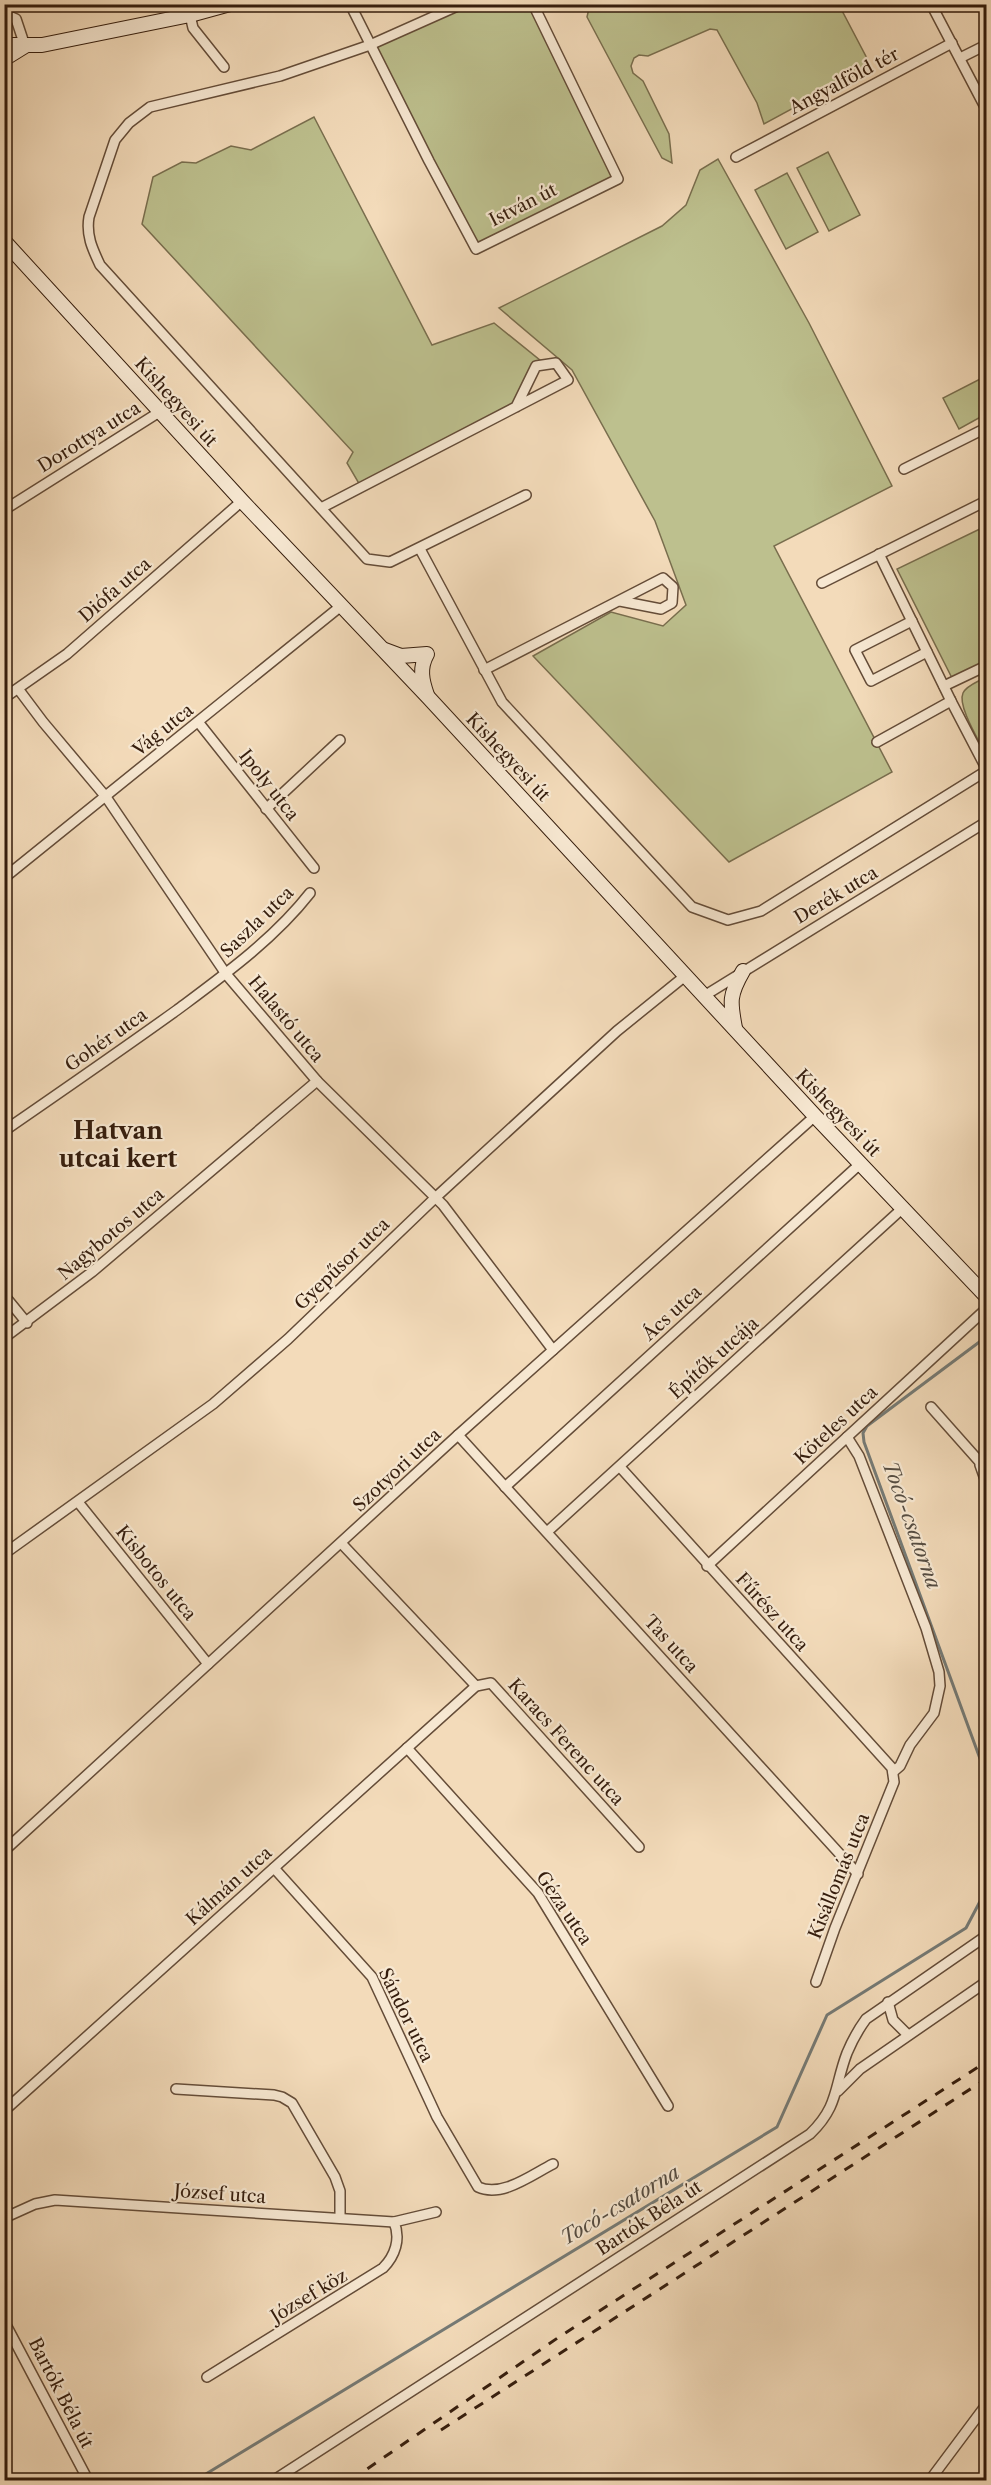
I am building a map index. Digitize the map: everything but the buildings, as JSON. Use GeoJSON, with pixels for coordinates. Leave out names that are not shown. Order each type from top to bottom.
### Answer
{"type":"FeatureCollection","features":[{"type":"Feature","properties":{"kind":"street"},"geometry":{"type":"LineString","coordinates":[[4,45],[26,46],[190,15],[212,7],[230,4]]}},
{"type":"Feature","properties":{"kind":"street","name":"István út"},"geometry":{"type":"LineString","coordinates":[[350,4],[476,249],[618,179],[533,4]]}},
{"type":"Feature","properties":{"kind":"street"},"geometry":{"type":"LineString","coordinates":[[370,45],[462,4]]}},
{"type":"Feature","properties":{"kind":"street"},"geometry":{"type":"LineString","coordinates":[[931,4],[987,109]]}},
{"type":"Feature","properties":{"kind":"street"},"geometry":{"type":"LineString","coordinates":[[4,14],[16,19],[26,46]]}},
{"type":"Feature","properties":{"kind":"street"},"geometry":{"type":"LineString","coordinates":[[190,15],[193,28],[224,67]]}},
{"type":"Feature","properties":{"kind":"street","name":"Angyalföld tér"},"geometry":{"type":"LineString","coordinates":[[736,157],[952,43]]}},
{"type":"Feature","properties":{"kind":"street","name":"Kishegyesi út"},"geometry":{"type":"LineString","coordinates":[[370,45],[280,76],[150,107],[129,123],[115,140],[89,217],[87,228],[89,243],[100,265],[367,559],[390,562],[526,495]]}},
{"type":"Feature","properties":{"kind":"street"},"geometry":{"type":"LineString","coordinates":[[4,59],[26,46]]}},
{"type":"Feature","properties":{"kind":"street"},"geometry":{"type":"LineString","coordinates":[[960,58],[984,46],[987,51]]}},
{"type":"Feature","properties":{"kind":"street","name":"Kishegyesi út"},"geometry":{"type":"LineString","coordinates":[[4,241],[242,501],[428,697],[815,1116],[987,1296]]}},
{"type":"Feature","properties":{"kind":"street"},"geometry":{"type":"LineString","coordinates":[[321,508],[516,407],[568,380],[556,363],[537,366],[516,407]]}},
{"type":"Feature","properties":{"kind":"street","name":"Dorottya utca"},"geometry":{"type":"LineString","coordinates":[[4,510],[161,411]]}},
{"type":"Feature","properties":{"kind":"street"},"geometry":{"type":"LineString","coordinates":[[904,469],[987,428]]}},
{"type":"Feature","properties":{"kind":"street","name":"Diófa utca"},"geometry":{"type":"LineString","coordinates":[[4,698],[19,690],[67,654],[242,501]]}},
{"type":"Feature","properties":{"kind":"street"},"geometry":{"type":"LineString","coordinates":[[822,583],[987,501]]}},
{"type":"Feature","properties":{"kind":"street","name":"Kishegyesi út"},"geometry":{"type":"LineString","coordinates":[[420,549],[502,702],[692,908],[704,912]]}},
{"type":"Feature","properties":{"kind":"street"},"geometry":{"type":"LineString","coordinates":[[879,554],[944,686],[987,666]]}},
{"type":"Feature","properties":{"kind":"street"},"geometry":{"type":"LineString","coordinates":[[484,670],[663,578],[674,587],[672,603],[661,609],[620,601]]}},
{"type":"Feature","properties":{"kind":"street","name":"Vág utca"},"geometry":{"type":"LineString","coordinates":[[4,878],[341,606]]}},
{"type":"Feature","properties":{"kind":"street"},"geometry":{"type":"LineString","coordinates":[[912,621],[855,650],[871,681],[927,652]]}},
{"type":"Feature","properties":{"kind":"street"},"geometry":{"type":"LineString","coordinates":[[382,648],[401,656],[427,654],[423,664],[422,681],[428,697]]}},
{"type":"Feature","properties":{"kind":"street","name":"Derék utca"},"geometry":{"type":"LineString","coordinates":[[704,912],[728,920],[761,911],[987,769],[944,686]]}},
{"type":"Feature","properties":{"kind":"street","name":"Halastó utca"},"geometry":{"type":"LineString","coordinates":[[19,690],[106,797],[226,974],[317,1081],[443,1205],[553,1350]]}},
{"type":"Feature","properties":{"kind":"street"},"geometry":{"type":"LineString","coordinates":[[877,742],[951,701]]}},
{"type":"Feature","properties":{"kind":"street","name":"Ipoly utca"},"geometry":{"type":"LineString","coordinates":[[198,723],[314,868]]}},
{"type":"Feature","properties":{"kind":"street"},"geometry":{"type":"LineString","coordinates":[[267,808],[340,740]]}},
{"type":"Feature","properties":{"kind":"street","name":"Derék utca"},"geometry":{"type":"LineString","coordinates":[[704,996],[987,822]]}},
{"type":"Feature","properties":{"kind":"street","name":"Saszla utca"},"geometry":{"type":"LineString","coordinates":[[226,974],[294,914],[310,893]]}},
{"type":"Feature","properties":{"kind":"street"},"geometry":{"type":"LineString","coordinates":[[735,1030],[730,999],[733,988],[743,971]]}},
{"type":"Feature","properties":{"kind":"street","name":"Gohér utca"},"geometry":{"type":"LineString","coordinates":[[4,1131],[112,1057],[226,974]]}},
{"type":"Feature","properties":{"kind":"street","name":"Gyepűsor utca"},"geometry":{"type":"LineString","coordinates":[[4,1554],[213,1404],[288,1339],[435,1198],[617,1031],[685,976]]}},
{"type":"Feature","properties":{"kind":"street","name":"Nagybotos utca"},"geometry":{"type":"LineString","coordinates":[[4,1338],[27,1323],[92,1272],[317,1081]]}},
{"type":"Feature","properties":{"kind":"street","name":"Szotyori utca"},"geometry":{"type":"LineString","coordinates":[[4,1851],[458,1435],[815,1116]]}},
{"type":"Feature","properties":{"kind":"street","name":"Ács utca"},"geometry":{"type":"LineString","coordinates":[[505,1487],[861,1163]]}},
{"type":"Feature","properties":{"kind":"street","name":"Építők utcája"},"geometry":{"type":"LineString","coordinates":[[547,1532],[904,1208]]}},
{"type":"Feature","properties":{"kind":"street"},"geometry":{"type":"LineString","coordinates":[[4,1295],[27,1323]]}},
{"type":"Feature","properties":{"kind":"street","name":"Köteles utca"},"geometry":{"type":"LineString","coordinates":[[707,1566],[987,1309]]}},
{"type":"Feature","properties":{"kind":"street"},"geometry":{"type":"LineString","coordinates":[[931,1407],[987,1469]]}},
{"type":"Feature","properties":{"kind":"street","name":"Tas utca"},"geometry":{"type":"LineString","coordinates":[[458,1435],[858,1874]]}},
{"type":"Feature","properties":{"kind":"street"},"geometry":{"type":"LineString","coordinates":[[847,1437],[859,1455],[926,1628],[939,1672],[940,1686],[934,1713],[910,1745],[900,1766],[893,1772]]}},
{"type":"Feature","properties":{"kind":"street"},"geometry":{"type":"LineString","coordinates":[[978,1460],[987,1482]]}},
{"type":"Feature","properties":{"kind":"street","name":"Fűrész utca"},"geometry":{"type":"LineString","coordinates":[[620,1467],[893,1772]]}},
{"type":"Feature","properties":{"kind":"street","name":"Kisbotos utca"},"geometry":{"type":"LineString","coordinates":[[78,1502],[208,1664]]}},
{"type":"Feature","properties":{"kind":"street","name":"Karacs Ferenc utca"},"geometry":{"type":"LineString","coordinates":[[341,1543],[476,1686],[491,1683],[639,1847]]}},
{"type":"Feature","properties":{"kind":"street","name":"Kálmán utca"},"geometry":{"type":"LineString","coordinates":[[4,2111],[476,1686]]}},
{"type":"Feature","properties":{"kind":"street","name":"Géza utca"},"geometry":{"type":"LineString","coordinates":[[407,1748],[538,1893],[668,2106]]}},
{"type":"Feature","properties":{"kind":"street","name":"Kisállomás utca"},"geometry":{"type":"LineString","coordinates":[[816,1982],[835,1928],[894,1782],[893,1772]]}},
{"type":"Feature","properties":{"kind":"street","name":"Sándor utca"},"geometry":{"type":"LineString","coordinates":[[274,1868],[372,1977],[429,2101],[478,2187],[486,2191],[508,2187],[553,2164]]}},
{"type":"Feature","properties":{"kind":"street","name":"Bartók Béla út"},"geometry":{"type":"LineString","coordinates":[[274,2481],[810,2134],[823,2121],[836,2092],[846,2055],[866,2019],[987,1936]]}},
{"type":"Feature","properties":{"kind":"street"},"geometry":{"type":"LineString","coordinates":[[836,2092],[860,2069],[987,1982]]}},
{"type":"Feature","properties":{"kind":"street"},"geometry":{"type":"LineString","coordinates":[[888,2002],[893,2020],[908,2035]]}},
{"type":"Feature","properties":{"kind":"street"},"geometry":{"type":"LineString","coordinates":[[176,2089],[274,2095],[292,2103],[335,2177],[340,2191],[340,2218]]}},
{"type":"Feature","properties":{"kind":"street","name":"József utca"},"geometry":{"type":"LineString","coordinates":[[4,2218],[35,2204],[55,2200],[394,2222],[436,2212]]}},
{"type":"Feature","properties":{"kind":"street","name":"József köz"},"geometry":{"type":"LineString","coordinates":[[207,2377],[383,2268],[394,2255],[397,2238],[394,2222]]}},
{"type":"Feature","properties":{"kind":"street","name":"Bartók Béla út"},"geometry":{"type":"LineString","coordinates":[[4,2321],[88,2481]]}},
{"type":"Feature","properties":{"kind":"street"},"geometry":{"type":"LineString","coordinates":[[930,2481],[987,2405]]}},
{"type":"Feature","properties":{"kind":"green space"},"geometry":{"type":"Polygon","coordinates":[[[590,4],[839,5],[871,66],[764,124],[757,103],[717,30],[710,29],[648,56],[639,55],[634,58],[631,66],[633,73],[643,81],[669,134],[672,163],[662,158],[587,17],[590,4]]]}},
{"type":"Feature","properties":{"kind":"green space"},"geometry":{"type":"Polygon","coordinates":[[[462,5],[533,5],[618,179],[476,249],[370,45],[462,5]]]}},
{"type":"Feature","properties":{"kind":"green space"},"geometry":{"type":"Polygon","coordinates":[[[314,117],[432,345],[494,323],[546,365],[536,366],[516,407],[361,487],[347,463],[353,452],[142,224],[153,177],[182,162],[196,163],[231,146],[251,150],[314,117]]]}},
{"type":"Feature","properties":{"kind":"green space"},"geometry":{"type":"Polygon","coordinates":[[[828,152],[860,215],[829,231],[797,168],[828,152]]]}},
{"type":"Feature","properties":{"kind":"green space"},"geometry":{"type":"Polygon","coordinates":[[[718,159],[809,323],[892,486],[774,546],[892,772],[729,862],[533,656],[611,612],[663,626],[686,605],[655,521],[572,370],[499,308],[662,226],[686,205],[700,170],[718,159]]]}},
{"type":"Feature","properties":{"kind":"green space"},"geometry":{"type":"Polygon","coordinates":[[[787,173],[818,232],[786,249],[755,190],[787,173]]]}},
{"type":"Feature","properties":{"kind":"green space"},"geometry":{"type":"Polygon","coordinates":[[[986,376],[986,414],[959,429],[943,398],[986,376]]]}},
{"type":"Feature","properties":{"kind":"green space"},"geometry":{"type":"Polygon","coordinates":[[[986,526],[986,661],[952,678],[897,569],[986,526]]]}},
{"type":"Feature","properties":{"kind":"green space"},"geometry":{"type":"Polygon","coordinates":[[[986,677],[986,755],[966,715],[962,699],[967,688],[986,677]]]}},
{"type":"Feature","properties":{"kind":"waterway","name":"Tocó-csatorna"},"geometry":{"type":"LineString","coordinates":[[986,1337],[867,1426],[863,1433],[864,1442],[986,1775]]}},
{"type":"Feature","properties":{"kind":"waterway","name":"Tocó-csatorna"},"geometry":{"type":"LineString","coordinates":[[196,2480],[777,2127],[827,2015],[966,1928],[986,1890]]}},
{"type":"Feature","properties":{"kind":"railway"},"geometry":{"type":"LineString","coordinates":[[351,2480],[559,2337],[986,2062]]}},
{"type":"Feature","properties":{"kind":"railway"},"geometry":{"type":"LineString","coordinates":[[441,2430],[986,2079]]}},
{"type":"Feature","properties":{"kind":"district","name":"Hatvan utcai kert"},"geometry":{"type":"Point","coordinates":[118,1145]}}]}
